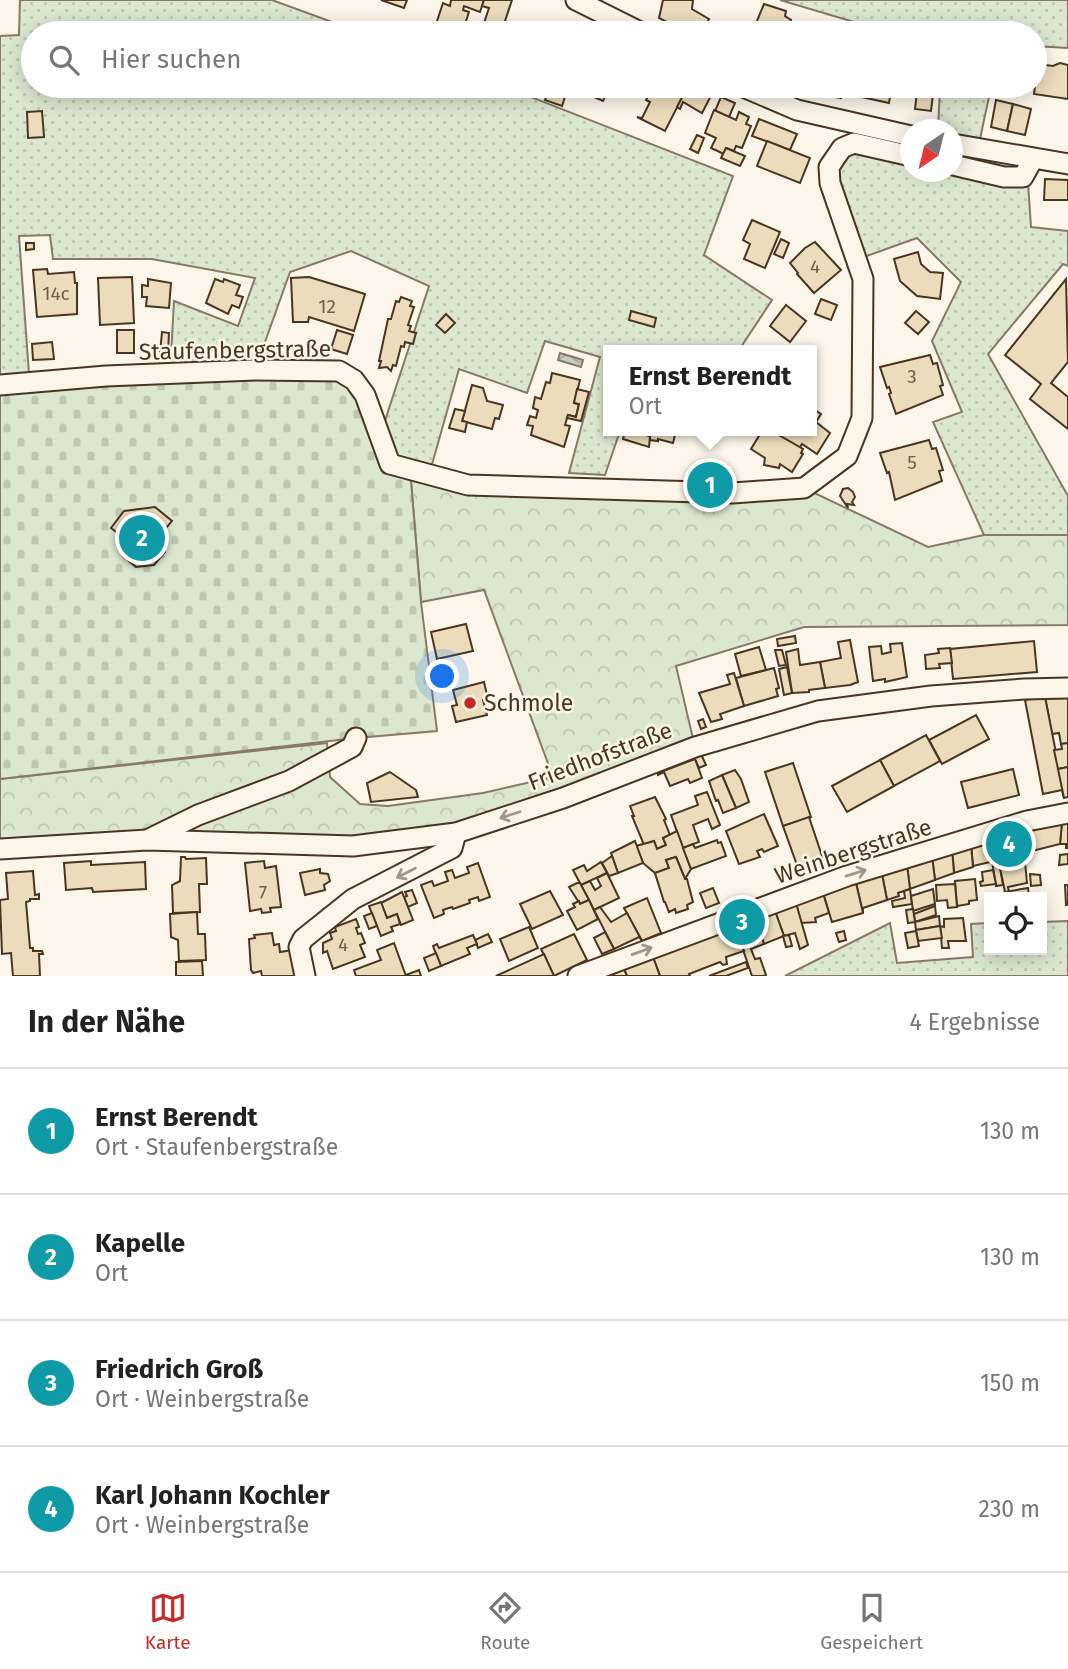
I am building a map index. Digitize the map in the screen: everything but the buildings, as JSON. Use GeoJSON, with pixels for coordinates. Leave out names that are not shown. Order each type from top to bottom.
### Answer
{"type":"FeatureCollection","features":[{"type":"Feature","properties":{"kind":"street"},"geometry":{"type":"LineString","coordinates":[[576,0],[618,21]]}},
{"type":"Feature","properties":{"kind":"street"},"geometry":{"type":"LineString","coordinates":[[769,98],[797,110],[900,133]]}},
{"type":"Feature","properties":{"kind":"street","name":"Staufenbergstraße"},"geometry":{"type":"LineString","coordinates":[[0,385],[106,376],[255,370],[339,371],[354,380],[365,395],[390,464],[468,485],[733,493],[804,488],[847,456],[862,418],[863,279],[830,183],[829,167],[842,148],[854,143],[900,153]]}},
{"type":"Feature","properties":{"kind":"street"},"geometry":{"type":"LineString","coordinates":[[963,146],[1068,164]]}},
{"type":"Feature","properties":{"kind":"street"},"geometry":{"type":"LineString","coordinates":[[963,167],[1004,177],[1023,177],[1033,159]]}},
{"type":"Feature","properties":{"kind":"street","name":"Friedhofstraße"},"geometry":{"type":"LineString","coordinates":[[0,849],[147,841],[353,846],[456,833],[564,798],[695,747],[818,711],[931,696],[1068,688]]}},
{"type":"Feature","properties":{"kind":"street","name":"Friedhofstraße"},"geometry":{"type":"LineString","coordinates":[[147,841],[198,815],[289,781],[352,747],[356,738]]}},
{"type":"Feature","properties":{"kind":"street","name":"Weinbergstraße"},"geometry":{"type":"LineString","coordinates":[[578,976],[847,876],[1027,821],[1068,813]]}},
{"type":"Feature","properties":{"kind":"street"},"geometry":{"type":"LineString","coordinates":[[305,976],[299,947],[303,939],[353,900],[452,848],[456,833]]}},
{"type":"Feature","properties":{"kind":"green space"},"geometry":{"type":"Polygon","coordinates":[[[20,0],[272,0],[329,21],[21,21],[21,98],[534,98],[733,176],[704,255],[772,300],[742,345],[603,345],[603,436],[618,436],[605,475],[569,473],[600,357],[545,341],[527,393],[459,369],[429,475],[390,464],[380,436],[429,286],[351,251],[290,272],[255,370],[170,374],[174,301],[238,326],[255,278],[152,259],[53,259],[50,235],[19,236],[29,374],[0,376],[0,36],[19,35],[20,0]]]}},
{"type":"Feature","properties":{"kind":"green space"},"geometry":{"type":"Polygon","coordinates":[[[780,0],[1068,0],[1068,48],[1047,47],[1047,21],[851,21],[780,0]]]}},
{"type":"Feature","properties":{"kind":"green space"},"geometry":{"type":"Polygon","coordinates":[[[939,98],[989,98],[980,139],[963,136],[963,119],[938,119],[939,98]]]}},
{"type":"Feature","properties":{"kind":"green space"},"geometry":{"type":"Polygon","coordinates":[[[842,148],[900,155],[900,182],[963,182],[963,173],[1028,183],[1031,227],[1068,231],[1068,266],[1063,264],[988,354],[1068,496],[1068,535],[984,535],[933,422],[962,412],[932,341],[961,282],[917,238],[861,258],[830,183],[842,148]]]}},
{"type":"Feature","properties":{"kind":"green space"},"geometry":{"type":"Polygon","coordinates":[[[339,371],[410,469],[421,602],[437,731],[0,779],[0,384],[339,371]]]}},
{"type":"Feature","properties":{"kind":"green space"},"geometry":{"type":"Polygon","coordinates":[[[410,469],[468,485],[804,488],[928,547],[984,535],[1068,535],[1068,625],[804,627],[676,666],[695,747],[460,835],[0,849],[0,779],[327,743],[330,777],[360,804],[388,806],[483,793],[553,777],[484,590],[421,602],[410,469]]]}},
{"type":"Feature","properties":{"kind":"green space"},"geometry":{"type":"Polygon","coordinates":[[[1068,921],[1068,976],[785,976],[890,923],[897,963],[973,957],[971,924],[984,923],[984,955],[1047,955],[1047,922],[1068,921]]]}},
{"type":"Feature","properties":{"kind":"water"},"geometry":{"type":"Polygon","coordinates":[[[560,353],[583,360],[581,367],[558,360],[560,353]]]}},
{"type":"Feature","properties":{"kind":"place","name":"Ernst Berendt"},"geometry":{"type":"Point","coordinates":[710,485]}},
{"type":"Feature","properties":{"kind":"place","name":"Kapelle"},"geometry":{"type":"Point","coordinates":[142,538]}},
{"type":"Feature","properties":{"kind":"place","name":"Schmole"},"geometry":{"type":"Point","coordinates":[470,703]}},
{"type":"Feature","properties":{"kind":"place","name":"Karl Johann Kochler"},"geometry":{"type":"Point","coordinates":[1009,844]}},
{"type":"Feature","properties":{"kind":"place","name":"Friedrich Groß"},"geometry":{"type":"Point","coordinates":[742,922]}}]}
